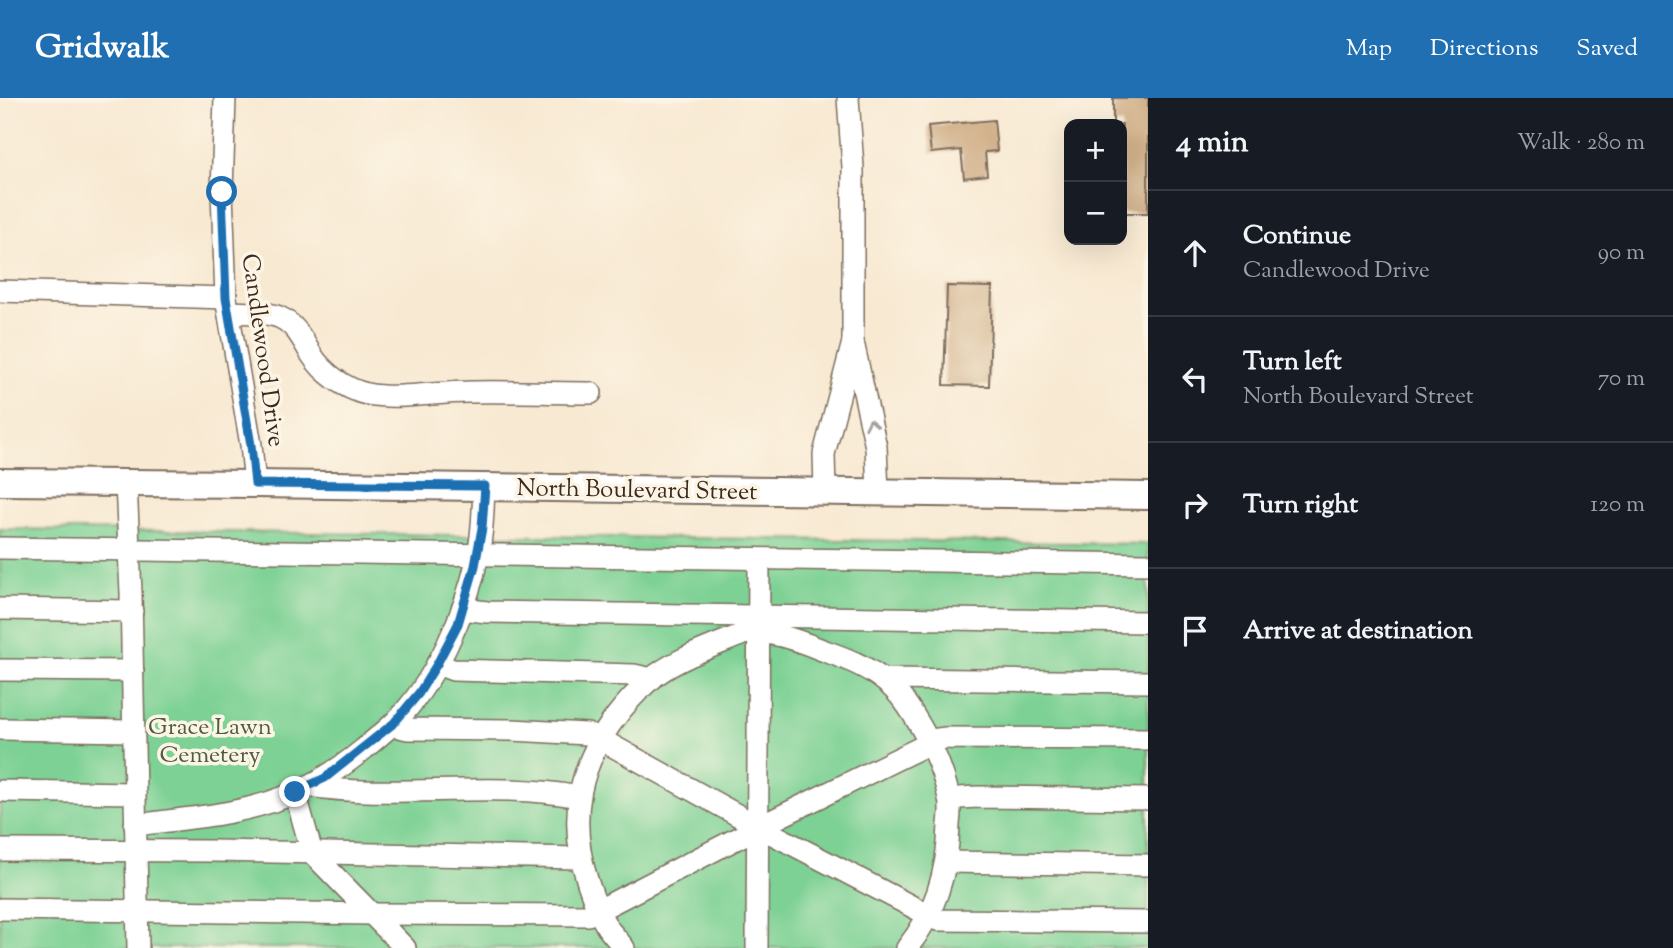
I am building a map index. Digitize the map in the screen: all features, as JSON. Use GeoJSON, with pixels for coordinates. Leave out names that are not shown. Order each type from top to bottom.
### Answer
{"type":"FeatureCollection","features":[{"type":"Feature","properties":{"kind":"main road","name":"North Boulevard Street"},"geometry":{"type":"LineString","coordinates":[[0,482],[1148,496]]}},
{"type":"Feature","properties":{"kind":"street","name":"Candlewood Drive"},"geometry":{"type":"LineString","coordinates":[[225,98],[222,192],[227,305],[255,484]]}},
{"type":"Feature","properties":{"kind":"street"},"geometry":{"type":"LineString","coordinates":[[848,98],[853,167],[853,342],[876,447],[878,492]]}},
{"type":"Feature","properties":{"kind":"street"},"geometry":{"type":"LineString","coordinates":[[0,291],[227,305],[278,316],[299,333],[313,357],[333,378],[366,394],[390,396],[468,392],[591,393]]}},
{"type":"Feature","properties":{"kind":"street"},"geometry":{"type":"LineString","coordinates":[[825,491],[824,454],[853,342]]}},
{"type":"Feature","properties":{"kind":"street"},"geometry":{"type":"LineString","coordinates":[[126,483],[132,611],[138,948]]}},
{"type":"Feature","properties":{"kind":"street"},"geometry":{"type":"LineString","coordinates":[[135,825],[254,807],[301,789],[325,778],[392,725],[419,693],[458,624],[478,553],[485,486]]}},
{"type":"Feature","properties":{"kind":"street"},"geometry":{"type":"LineString","coordinates":[[0,548],[1148,564]]}},
{"type":"Feature","properties":{"kind":"street"},"geometry":{"type":"LineString","coordinates":[[757,948],[759,559]]}},
{"type":"Feature","properties":{"kind":"street"},"geometry":{"type":"LineString","coordinates":[[0,608],[132,611]]}},
{"type":"Feature","properties":{"kind":"street"},"geometry":{"type":"LineString","coordinates":[[462,609],[759,625],[1148,622]]}},
{"type":"Feature","properties":{"kind":"street"},"geometry":{"type":"LineString","coordinates":[[624,948],[607,926],[593,898],[578,846],[577,813],[581,784],[593,752],[607,726],[636,692],[652,679],[684,660],[759,625]]}},
{"type":"Feature","properties":{"kind":"street"},"geometry":{"type":"LineString","coordinates":[[759,625],[775,634],[848,660],[883,679],[899,694],[930,744],[950,801],[946,862],[935,901],[919,933],[907,948]]}},
{"type":"Feature","properties":{"kind":"street"},"geometry":{"type":"LineString","coordinates":[[437,664],[453,670],[634,675],[652,679]]}},
{"type":"Feature","properties":{"kind":"street"},"geometry":{"type":"LineString","coordinates":[[0,670],[133,671]]}},
{"type":"Feature","properties":{"kind":"street"},"geometry":{"type":"LineString","coordinates":[[883,679],[1148,682]]}},
{"type":"Feature","properties":{"kind":"street"},"geometry":{"type":"LineString","coordinates":[[392,725],[408,729],[587,734],[938,920],[1148,922]]}},
{"type":"Feature","properties":{"kind":"street"},"geometry":{"type":"LineString","coordinates":[[0,729],[134,731]]}},
{"type":"Feature","properties":{"kind":"street"},"geometry":{"type":"LineString","coordinates":[[0,909],[588,915],[938,739],[1148,739]]}},
{"type":"Feature","properties":{"kind":"street"},"geometry":{"type":"LineString","coordinates":[[301,789],[540,791],[579,797]]}},
{"type":"Feature","properties":{"kind":"street"},"geometry":{"type":"LineString","coordinates":[[301,789],[312,853],[405,948]]}},
{"type":"Feature","properties":{"kind":"street"},"geometry":{"type":"LineString","coordinates":[[0,791],[135,793]]}},
{"type":"Feature","properties":{"kind":"street"},"geometry":{"type":"LineString","coordinates":[[950,801],[978,797],[1148,799]]}},
{"type":"Feature","properties":{"kind":"street"},"geometry":{"type":"LineString","coordinates":[[0,850],[581,858]]}},
{"type":"Feature","properties":{"kind":"street"},"geometry":{"type":"LineString","coordinates":[[946,862],[1148,865]]}},
{"type":"Feature","properties":{"kind":"green space","name":"Grace Lawn Cemetery"},"geometry":{"type":"Polygon","coordinates":[[[0,529],[1148,544],[1148,948],[0,948],[0,529]]]}},
{"type":"Feature","properties":{"kind":"building"},"geometry":{"type":"Polygon","coordinates":[[[1113,98],[1148,98],[1148,213],[1127,213],[1127,119],[1113,119],[1113,98]]]}},
{"type":"Feature","properties":{"kind":"building"},"geometry":{"type":"Polygon","coordinates":[[[994,120],[997,151],[985,152],[987,175],[964,178],[961,150],[931,153],[928,126],[994,120]]]}},
{"type":"Feature","properties":{"kind":"building"},"geometry":{"type":"Polygon","coordinates":[[[947,286],[992,287],[989,386],[944,385],[947,286]]]}},
{"type":"Feature","properties":{"kind":"route"},"geometry":{"type":"LineString","coordinates":[[222,192],[226,298],[255,484],[485,486],[482,528],[468,593],[458,624],[419,693],[394,723],[355,756],[325,778],[295,792]]}}]}
